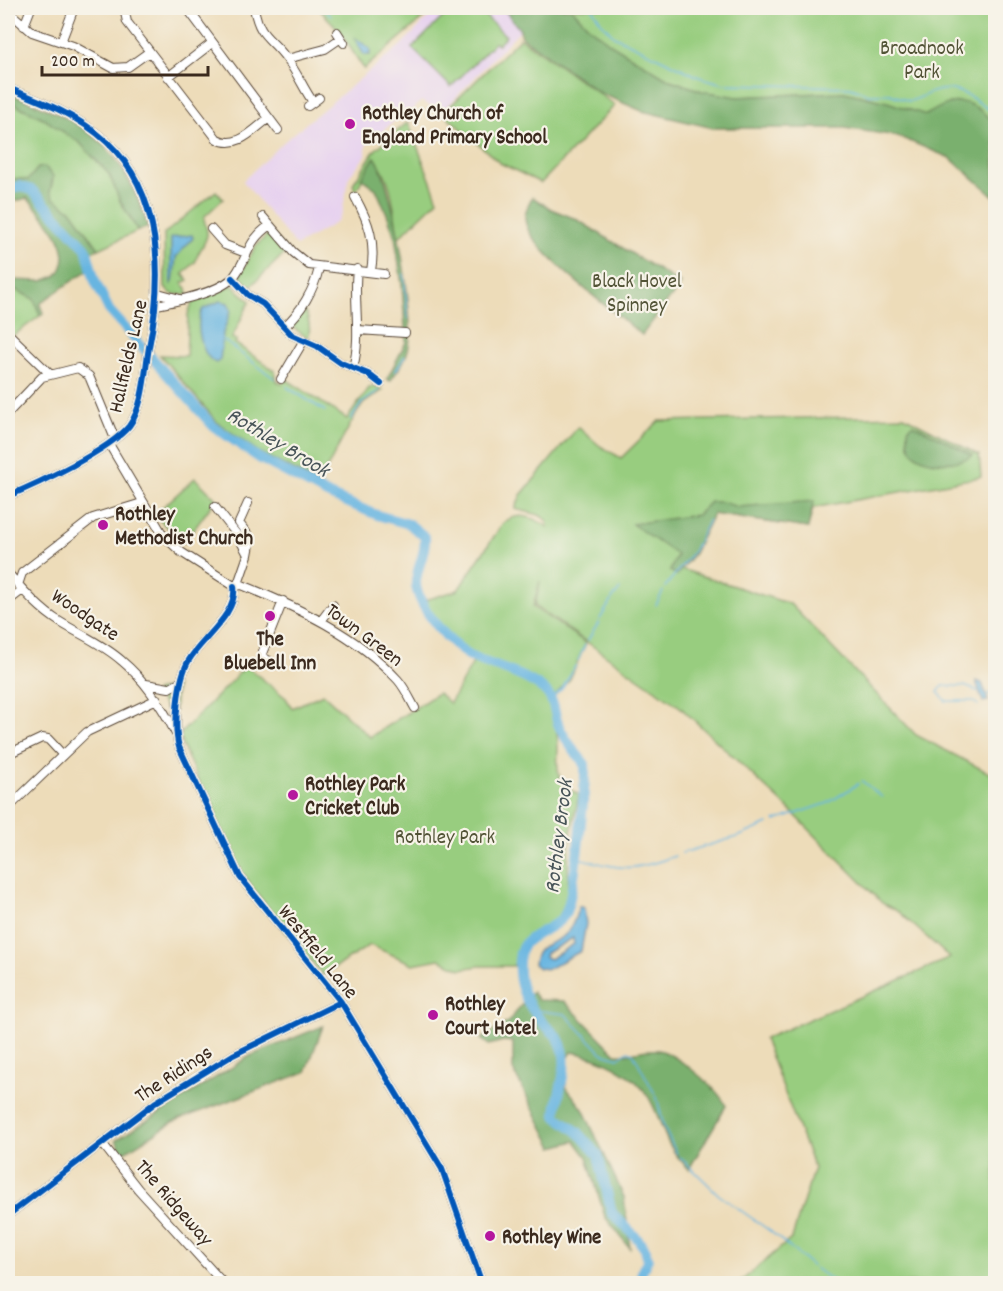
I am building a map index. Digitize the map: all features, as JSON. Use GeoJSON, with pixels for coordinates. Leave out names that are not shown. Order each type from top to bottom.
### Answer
{"type":"FeatureCollection","features":[{"type":"Feature","properties":{"kind":"street"},"geometry":{"type":"LineString","coordinates":[[24,26],[31,8]]}},
{"type":"Feature","properties":{"kind":"street"},"geometry":{"type":"LineString","coordinates":[[61,42],[74,8]]}},
{"type":"Feature","properties":{"kind":"street"},"geometry":{"type":"LineString","coordinates":[[124,8],[125,20],[148,52],[220,141],[238,141],[269,118]]}},
{"type":"Feature","properties":{"kind":"street"},"geometry":{"type":"LineString","coordinates":[[188,8],[278,130]]}},
{"type":"Feature","properties":{"kind":"street"},"geometry":{"type":"LineString","coordinates":[[254,8],[257,22],[266,39],[287,59],[313,102]]}},
{"type":"Feature","properties":{"kind":"street"},"geometry":{"type":"LineString","coordinates":[[8,11],[32,32],[61,42],[117,69],[130,66],[148,52]]}},
{"type":"Feature","properties":{"kind":"street"},"geometry":{"type":"LineString","coordinates":[[287,59],[325,49],[341,38]]}},
{"type":"Feature","properties":{"kind":"street"},"geometry":{"type":"LineString","coordinates":[[168,78],[212,43]]}},
{"type":"Feature","properties":{"kind":"street","name":"Hallfields Lane"},"geometry":{"type":"LineString","coordinates":[[8,88],[74,118],[104,139],[120,156],[137,187],[154,236],[158,264],[158,293],[146,367],[134,416],[112,441]]}},
{"type":"Feature","properties":{"kind":"street"},"geometry":{"type":"LineString","coordinates":[[356,203],[371,232],[374,247],[371,271]]}},
{"type":"Feature","properties":{"kind":"street"},"geometry":{"type":"LineString","coordinates":[[263,217],[301,260],[319,268],[357,269],[384,274]]}},
{"type":"Feature","properties":{"kind":"street"},"geometry":{"type":"LineString","coordinates":[[157,305],[185,300],[232,278],[254,238],[270,225]]}},
{"type":"Feature","properties":{"kind":"street"},"geometry":{"type":"LineString","coordinates":[[212,234],[227,246],[246,253]]}},
{"type":"Feature","properties":{"kind":"street"},"geometry":{"type":"LineString","coordinates":[[284,327],[295,317],[314,286],[319,268]]}},
{"type":"Feature","properties":{"kind":"street"},"geometry":{"type":"LineString","coordinates":[[354,368],[358,330],[354,309],[357,269]]}},
{"type":"Feature","properties":{"kind":"street"},"geometry":{"type":"LineString","coordinates":[[232,278],[248,295],[261,302],[292,335],[354,368],[371,381],[381,384]]}},
{"type":"Feature","properties":{"kind":"street"},"geometry":{"type":"LineString","coordinates":[[158,293],[185,300]]}},
{"type":"Feature","properties":{"kind":"street"},"geometry":{"type":"LineString","coordinates":[[358,330],[400,335]]}},
{"type":"Feature","properties":{"kind":"street"},"geometry":{"type":"LineString","coordinates":[[8,413],[39,379],[50,374],[11,336]]}},
{"type":"Feature","properties":{"kind":"street"},"geometry":{"type":"LineString","coordinates":[[281,375],[304,340]]}},
{"type":"Feature","properties":{"kind":"street","name":"Town Green"},"geometry":{"type":"LineString","coordinates":[[50,374],[72,368],[86,372],[112,441],[142,503],[166,539],[236,585],[283,601],[321,621],[367,654],[399,681],[415,708]]}},
{"type":"Feature","properties":{"kind":"street"},"geometry":{"type":"LineString","coordinates":[[8,496],[112,441]]}},
{"type":"Feature","properties":{"kind":"street"},"geometry":{"type":"LineString","coordinates":[[8,601],[20,588],[22,573],[86,522],[112,510],[142,503]]}},
{"type":"Feature","properties":{"kind":"street"},"geometry":{"type":"LineString","coordinates":[[177,736],[181,681],[192,656],[228,610],[248,555],[251,539],[239,523],[245,505]]}},
{"type":"Feature","properties":{"kind":"street"},"geometry":{"type":"LineString","coordinates":[[215,507],[238,536],[248,555]]}},
{"type":"Feature","properties":{"kind":"street","name":"Woodgate"},"geometry":{"type":"LineString","coordinates":[[8,573],[20,588],[59,621],[116,655],[146,684],[177,736]]}},
{"type":"Feature","properties":{"kind":"street"},"geometry":{"type":"LineString","coordinates":[[276,665],[261,656],[283,601]]}},
{"type":"Feature","properties":{"kind":"street"},"geometry":{"type":"LineString","coordinates":[[321,621],[333,605]]}},
{"type":"Feature","properties":{"kind":"street"},"geometry":{"type":"LineString","coordinates":[[146,684],[169,688],[181,681]]}},
{"type":"Feature","properties":{"kind":"street"},"geometry":{"type":"LineString","coordinates":[[8,808],[62,754],[91,729],[157,699]]}},
{"type":"Feature","properties":{"kind":"street","name":"Westfield Lane"},"geometry":{"type":"LineString","coordinates":[[177,736],[197,789],[236,871],[341,1002],[442,1169],[483,1284]]}},
{"type":"Feature","properties":{"kind":"street"},"geometry":{"type":"LineString","coordinates":[[8,754],[42,738],[48,739],[62,754]]}},
{"type":"Feature","properties":{"kind":"street","name":"The Ridings"},"geometry":{"type":"LineString","coordinates":[[8,1215],[156,1102],[233,1055],[341,1002]]}},
{"type":"Feature","properties":{"kind":"street","name":"The Ridgeway"},"geometry":{"type":"LineString","coordinates":[[102,1143],[138,1189],[224,1284]]}},
{"type":"Feature","properties":{"kind":"shaded area","name":"Rothley Church of England Primary School"},"geometry":{"type":"Polygon","coordinates":[[[438,8],[503,8],[520,30],[442,112],[421,101],[402,121],[399,117],[366,145],[366,155],[349,177],[342,213],[337,222],[296,246],[243,181],[280,145],[400,46],[438,8]]]}},
{"type":"Feature","properties":{"kind":"green space"},"geometry":{"type":"Polygon","coordinates":[[[318,8],[435,8],[364,69],[338,29],[318,8]]]}},
{"type":"Feature","properties":{"kind":"green space"},"geometry":{"type":"Polygon","coordinates":[[[452,8],[477,8],[506,36],[498,45],[495,42],[451,87],[412,48],[452,8]]]}},
{"type":"Feature","properties":{"kind":"green space"},"geometry":{"type":"Polygon","coordinates":[[[503,8],[571,8],[589,27],[612,45],[670,80],[702,91],[737,97],[844,92],[887,102],[926,115],[954,102],[969,104],[986,114],[995,123],[995,197],[950,158],[897,136],[844,128],[713,128],[642,111],[600,93],[522,37],[520,30],[503,8]]]}},
{"type":"Feature","properties":{"kind":"green space","name":"Broadnook Park"},"geometry":{"type":"Polygon","coordinates":[[[571,8],[995,8],[995,123],[977,109],[962,103],[946,105],[926,116],[887,102],[844,92],[737,97],[702,91],[670,80],[612,45],[589,27],[571,8]]]}},
{"type":"Feature","properties":{"kind":"green space"},"geometry":{"type":"Polygon","coordinates":[[[520,38],[615,105],[541,183],[500,163],[443,113],[520,38]]]}},
{"type":"Feature","properties":{"kind":"green space"},"geometry":{"type":"Polygon","coordinates":[[[8,93],[60,115],[98,139],[126,174],[148,227],[138,231],[120,201],[109,174],[80,143],[41,117],[8,101],[8,93]]]}},
{"type":"Feature","properties":{"kind":"green space"},"geometry":{"type":"Polygon","coordinates":[[[8,101],[41,117],[80,143],[109,174],[120,201],[138,231],[99,249],[72,211],[53,198],[50,192],[53,180],[38,168],[29,180],[8,178],[8,101]]]}},
{"type":"Feature","properties":{"kind":"green space"},"geometry":{"type":"Polygon","coordinates":[[[408,122],[438,200],[398,238],[389,185],[374,158],[356,191],[361,194],[356,195],[353,184],[375,150],[408,122]]]}},
{"type":"Feature","properties":{"kind":"green space"},"geometry":{"type":"Polygon","coordinates":[[[375,157],[382,170],[395,219],[409,306],[408,350],[402,364],[390,381],[387,379],[406,342],[402,285],[395,237],[376,189],[361,178],[375,157]]]}},
{"type":"Feature","properties":{"kind":"green space"},"geometry":{"type":"Polygon","coordinates":[[[45,167],[53,176],[50,192],[53,198],[72,211],[99,249],[85,254],[88,270],[42,302],[40,305],[43,313],[40,316],[34,299],[8,286],[8,280],[42,281],[56,276],[62,266],[64,255],[62,245],[50,224],[27,198],[8,203],[8,178],[28,180],[38,168],[45,167]]]}},
{"type":"Feature","properties":{"kind":"green space"},"geometry":{"type":"Polygon","coordinates":[[[216,191],[223,199],[204,217],[206,238],[196,261],[183,274],[188,280],[182,283],[187,288],[188,295],[172,294],[165,288],[164,234],[216,191]]]}},
{"type":"Feature","properties":{"kind":"green space","name":"Black Hovel Spinney"},"geometry":{"type":"Polygon","coordinates":[[[532,197],[551,209],[576,219],[681,284],[642,335],[559,266],[532,236],[525,217],[532,197]]]}},
{"type":"Feature","properties":{"kind":"green space"},"geometry":{"type":"Polygon","coordinates":[[[270,232],[287,251],[248,289],[240,276],[255,247],[270,232]]]}},
{"type":"Feature","properties":{"kind":"green space"},"geometry":{"type":"Polygon","coordinates":[[[232,285],[250,301],[232,338],[237,340],[235,343],[275,371],[277,381],[282,384],[286,379],[347,419],[369,388],[375,385],[383,390],[363,404],[356,414],[319,483],[260,453],[217,422],[160,355],[186,356],[188,314],[192,303],[232,285]]]}},
{"type":"Feature","properties":{"kind":"green space"},"geometry":{"type":"Polygon","coordinates":[[[8,286],[34,299],[40,316],[14,335],[8,336],[8,286]]]}},
{"type":"Feature","properties":{"kind":"green space"},"geometry":{"type":"Polygon","coordinates":[[[303,310],[309,323],[308,338],[291,326],[303,310]]]}},
{"type":"Feature","properties":{"kind":"green space","name":"Rothley Park"},"geometry":{"type":"Polygon","coordinates":[[[904,416],[979,455],[981,477],[813,508],[808,528],[713,514],[694,553],[681,569],[790,604],[916,735],[995,776],[995,1283],[739,1283],[792,1238],[814,1168],[764,1039],[950,958],[899,912],[882,903],[792,812],[680,707],[535,606],[540,581],[533,607],[586,643],[570,679],[549,702],[557,731],[559,776],[565,786],[579,795],[569,845],[568,889],[565,905],[555,921],[526,939],[517,954],[514,966],[479,966],[461,969],[439,959],[413,964],[370,945],[323,975],[277,921],[237,866],[182,745],[180,734],[246,666],[286,698],[292,708],[323,694],[370,737],[438,693],[450,703],[475,659],[451,641],[437,626],[425,610],[422,601],[458,590],[503,523],[509,519],[526,517],[537,520],[548,527],[547,520],[539,515],[515,509],[521,495],[578,427],[600,446],[621,458],[659,421],[904,416]]]}},
{"type":"Feature","properties":{"kind":"green space"},"geometry":{"type":"Polygon","coordinates":[[[913,424],[973,455],[951,462],[934,462],[919,457],[911,450],[908,441],[908,429],[913,424]]]}},
{"type":"Feature","properties":{"kind":"green space"},"geometry":{"type":"Polygon","coordinates":[[[195,478],[216,499],[184,543],[154,515],[195,478]]]}},
{"type":"Feature","properties":{"kind":"green space"},"geometry":{"type":"Polygon","coordinates":[[[814,501],[808,528],[713,514],[694,553],[677,575],[670,571],[677,555],[632,524],[697,515],[710,502],[722,502],[738,507],[814,501]]]}},
{"type":"Feature","properties":{"kind":"green space"},"geometry":{"type":"Polygon","coordinates":[[[176,686],[174,719],[172,719],[155,691],[176,686]]]}},
{"type":"Feature","properties":{"kind":"green space"},"geometry":{"type":"Polygon","coordinates":[[[532,992],[538,1000],[564,1001],[616,1054],[658,1050],[675,1058],[715,1090],[726,1106],[689,1169],[673,1151],[649,1098],[635,1081],[605,1062],[572,1052],[565,1063],[566,1087],[583,1109],[624,1197],[630,1248],[605,1217],[587,1157],[575,1141],[553,1147],[513,1070],[513,1042],[503,1041],[489,1045],[481,1039],[508,1022],[532,992]]]}},
{"type":"Feature","properties":{"kind":"green space"},"geometry":{"type":"Polygon","coordinates":[[[323,1026],[306,1072],[175,1121],[123,1153],[116,1140],[250,1056],[323,1026]]]}},
{"type":"Feature","properties":{"kind":"water"},"geometry":{"type":"Polygon","coordinates":[[[354,37],[370,49],[370,55],[364,55],[354,37]]]}},
{"type":"Feature","properties":{"kind":"water"},"geometry":{"type":"Polygon","coordinates":[[[192,235],[193,238],[176,257],[171,284],[171,238],[192,235]]]}},
{"type":"Feature","properties":{"kind":"water"},"geometry":{"type":"Polygon","coordinates":[[[220,301],[228,303],[231,310],[223,333],[220,360],[216,363],[206,354],[203,347],[199,322],[203,309],[220,301]]]}},
{"type":"Feature","properties":{"kind":"water"},"geometry":{"type":"Polygon","coordinates":[[[976,681],[982,683],[988,701],[983,702],[976,681]]]}},
{"type":"Feature","properties":{"kind":"water"},"geometry":{"type":"Polygon","coordinates":[[[579,906],[584,908],[586,924],[581,951],[548,969],[539,968],[534,964],[538,951],[567,933],[579,906]],[[573,938],[546,953],[545,957],[550,959],[574,944],[573,938]]]}},
{"type":"Feature","properties":{"kind":"waterway"},"geometry":{"type":"LineString","coordinates":[[322,8],[331,15]]}},
{"type":"Feature","properties":{"kind":"waterway"},"geometry":{"type":"LineString","coordinates":[[592,8],[614,36],[699,77],[724,84],[851,87],[868,94],[890,94],[909,101],[944,89],[960,92],[996,115]]}},
{"type":"Feature","properties":{"kind":"waterway","name":"Rothley Brook"},"geometry":{"type":"LineString","coordinates":[[8,190],[19,186],[32,190],[86,248],[95,281],[109,310],[213,426],[259,458],[329,495],[377,515],[409,524],[425,537],[416,582],[417,592],[429,615],[448,638],[467,655],[527,679],[543,689],[550,697],[562,731],[570,746],[585,764],[581,818],[568,906],[559,921],[527,941],[523,947],[519,964],[520,983],[532,1008],[556,1036],[563,1049],[564,1068],[556,1116],[578,1132],[598,1155],[612,1213],[645,1249],[648,1259],[642,1271],[640,1284]]}},
{"type":"Feature","properties":{"kind":"waterway"},"geometry":{"type":"LineString","coordinates":[[404,274],[408,319]]}},
{"type":"Feature","properties":{"kind":"waterway"},"geometry":{"type":"LineString","coordinates":[[222,339],[275,379]]}},
{"type":"Feature","properties":{"kind":"waterway"},"geometry":{"type":"LineString","coordinates":[[395,372],[405,356]]}},
{"type":"Feature","properties":{"kind":"waterway"},"geometry":{"type":"LineString","coordinates":[[287,387],[325,411]]}},
{"type":"Feature","properties":{"kind":"waterway"},"geometry":{"type":"LineString","coordinates":[[351,419],[362,403],[380,390]]}},
{"type":"Feature","properties":{"kind":"waterway"},"geometry":{"type":"LineString","coordinates":[[665,587],[693,552],[709,520]]}},
{"type":"Feature","properties":{"kind":"waterway"},"geometry":{"type":"LineString","coordinates":[[612,599],[620,589]]}},
{"type":"Feature","properties":{"kind":"waterway"},"geometry":{"type":"LineString","coordinates":[[656,605],[663,591]]}},
{"type":"Feature","properties":{"kind":"waterway"},"geometry":{"type":"LineString","coordinates":[[600,619],[611,601]]}},
{"type":"Feature","properties":{"kind":"waterway"},"geometry":{"type":"LineString","coordinates":[[588,640],[599,622]]}},
{"type":"Feature","properties":{"kind":"waterway"},"geometry":{"type":"LineString","coordinates":[[578,661],[585,645]]}},
{"type":"Feature","properties":{"kind":"waterway"},"geometry":{"type":"LineString","coordinates":[[551,699],[562,689],[576,665]]}},
{"type":"Feature","properties":{"kind":"waterway"},"geometry":{"type":"LineString","coordinates":[[978,691],[964,686],[943,686],[938,692],[946,701],[973,701],[978,705]]}},
{"type":"Feature","properties":{"kind":"waterway"},"geometry":{"type":"LineString","coordinates":[[988,694],[996,692]]}},
{"type":"Feature","properties":{"kind":"waterway"},"geometry":{"type":"LineString","coordinates":[[862,781],[882,797]]}},
{"type":"Feature","properties":{"kind":"waterway"},"geometry":{"type":"LineString","coordinates":[[775,821],[828,803],[858,784]]}},
{"type":"Feature","properties":{"kind":"waterway"},"geometry":{"type":"LineString","coordinates":[[682,853],[740,836],[768,824]]}},
{"type":"Feature","properties":{"kind":"waterway"},"geometry":{"type":"LineString","coordinates":[[575,857],[615,866],[635,867],[675,856]]}},
{"type":"Feature","properties":{"kind":"waterway"},"geometry":{"type":"LineString","coordinates":[[533,1010],[565,1014],[602,1053],[618,1058],[628,1051],[633,1053],[657,1098],[664,1128],[677,1154]]}},
{"type":"Feature","properties":{"kind":"waterway"},"geometry":{"type":"LineString","coordinates":[[680,1157],[719,1195],[770,1231],[812,1266]]}},
{"type":"Feature","properties":{"kind":"waterway"},"geometry":{"type":"LineString","coordinates":[[815,1268],[837,1284]]}},
{"type":"Feature","properties":{"kind":"cycle path"},"geometry":{"type":"LineString","coordinates":[[8,88],[73,117],[107,142],[125,163],[139,186],[149,212],[157,266],[154,321],[143,388],[138,408],[129,426],[90,456],[8,496]]}},
{"type":"Feature","properties":{"kind":"cycle path"},"geometry":{"type":"LineString","coordinates":[[232,278],[248,295],[263,304],[292,335],[317,346],[341,363],[368,374],[381,384]]}},
{"type":"Feature","properties":{"kind":"cycle path"},"geometry":{"type":"LineString","coordinates":[[234,586],[234,596],[225,616],[195,652],[185,668],[179,690],[176,727],[179,747],[240,877],[341,1002],[442,1169],[482,1284]]}},
{"type":"Feature","properties":{"kind":"cycle path"},"geometry":{"type":"LineString","coordinates":[[8,1215],[156,1102],[233,1055],[341,1002]]}},
{"type":"Feature","properties":{"kind":"place","name":"Rothley Church of England Primary School"},"geometry":{"type":"Point","coordinates":[350,124]}},
{"type":"Feature","properties":{"kind":"place","name":"Rothley Methodist Church"},"geometry":{"type":"Point","coordinates":[103,525]}},
{"type":"Feature","properties":{"kind":"place","name":"The Bluebell Inn"},"geometry":{"type":"Point","coordinates":[270,616]}},
{"type":"Feature","properties":{"kind":"place","name":"Rothley Park Cricket Club"},"geometry":{"type":"Point","coordinates":[293,795]}},
{"type":"Feature","properties":{"kind":"place","name":"Rothley Court Hotel"},"geometry":{"type":"Point","coordinates":[433,1015]}},
{"type":"Feature","properties":{"kind":"place","name":"Rothley Wine"},"geometry":{"type":"Point","coordinates":[490,1236]}}]}
